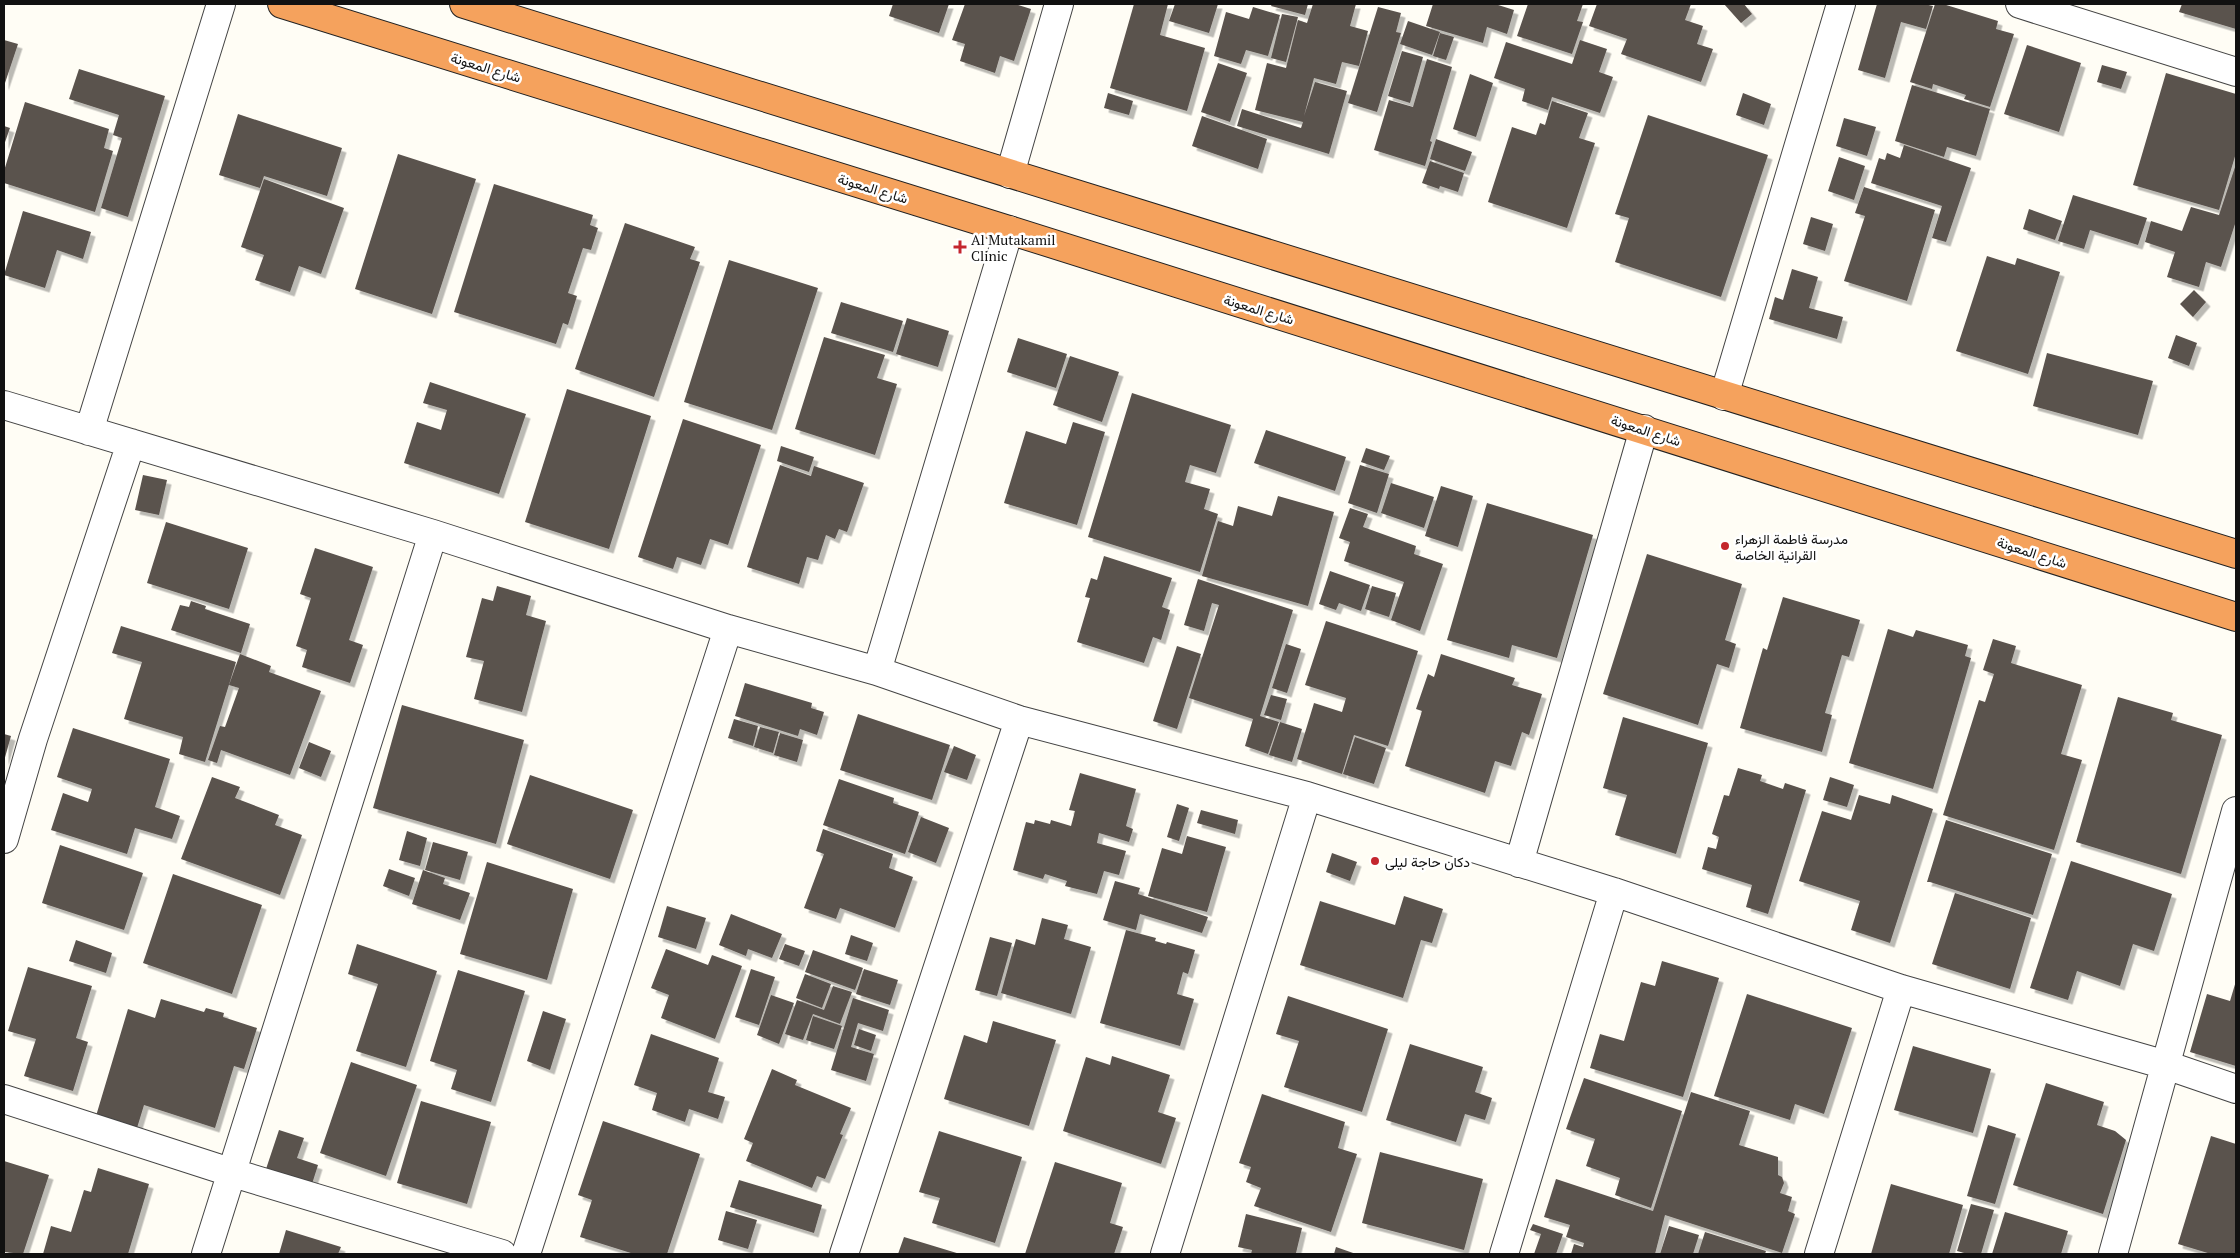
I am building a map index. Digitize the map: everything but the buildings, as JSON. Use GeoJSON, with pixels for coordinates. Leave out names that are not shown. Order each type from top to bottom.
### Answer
{"type":"FeatureCollection","features":[{"type":"Feature","properties":{"kind":"highway","name":"شارع المعونة"},"geometry":{"type":"LineString","coordinates":[[282,4],[1009,230],[2236,617]]}},
{"type":"Feature","properties":{"kind":"highway"},"geometry":{"type":"LineString","coordinates":[[464,4],[2236,554]]}},
{"type":"Feature","properties":{"kind":"street"},"geometry":{"type":"LineString","coordinates":[[89,431],[220,4]]}},
{"type":"Feature","properties":{"kind":"street"},"geometry":{"type":"LineString","coordinates":[[1010,174],[1059,4]]}},
{"type":"Feature","properties":{"kind":"street"},"geometry":{"type":"LineString","coordinates":[[1724,396],[1841,4]]}},
{"type":"Feature","properties":{"kind":"street"},"geometry":{"type":"LineString","coordinates":[[2020,4],[2236,72]]}},
{"type":"Feature","properties":{"kind":"street"},"geometry":{"type":"LineString","coordinates":[[877,672],[1009,230]]}},
{"type":"Feature","properties":{"kind":"street"},"geometry":{"type":"LineString","coordinates":[[4,405],[433,534],[728,629],[877,672],[1019,720],[1308,796],[1614,892],[1901,989],[2166,1065],[2236,1088]]}},
{"type":"Feature","properties":{"kind":"street"},"geometry":{"type":"LineString","coordinates":[[1520,864],[1644,430]]}},
{"type":"Feature","properties":{"kind":"street"},"geometry":{"type":"LineString","coordinates":[[4,839],[33,739],[131,443]]}},
{"type":"Feature","properties":{"kind":"street"},"geometry":{"type":"LineString","coordinates":[[206,1254],[433,534]]}},
{"type":"Feature","properties":{"kind":"street"},"geometry":{"type":"LineString","coordinates":[[526,1254],[728,629]]}},
{"type":"Feature","properties":{"kind":"street"},"geometry":{"type":"LineString","coordinates":[[844,1254],[1019,720]]}},
{"type":"Feature","properties":{"kind":"street"},"geometry":{"type":"LineString","coordinates":[[1165,1254],[1308,796]]}},
{"type":"Feature","properties":{"kind":"street"},"geometry":{"type":"LineString","coordinates":[[2113,1254],[2236,811]]}},
{"type":"Feature","properties":{"kind":"street"},"geometry":{"type":"LineString","coordinates":[[1504,1254],[1614,892]]}},
{"type":"Feature","properties":{"kind":"street"},"geometry":{"type":"LineString","coordinates":[[1819,1254],[1901,989]]}},
{"type":"Feature","properties":{"kind":"street"},"geometry":{"type":"LineString","coordinates":[[4,1099],[233,1172],[502,1254]]}},
{"type":"Feature","properties":{"kind":"place","name":"Al Mutakamil Clinic"},"geometry":{"type":"Point","coordinates":[960,247]}},
{"type":"Feature","properties":{"kind":"place","name":"مدرسة فاطمة الزهراء القرانية الخاصة"},"geometry":{"type":"Point","coordinates":[1725,546]}},
{"type":"Feature","properties":{"kind":"place","name":"دكان حاجة ليلى"},"geometry":{"type":"Point","coordinates":[1375,861]}}]}
